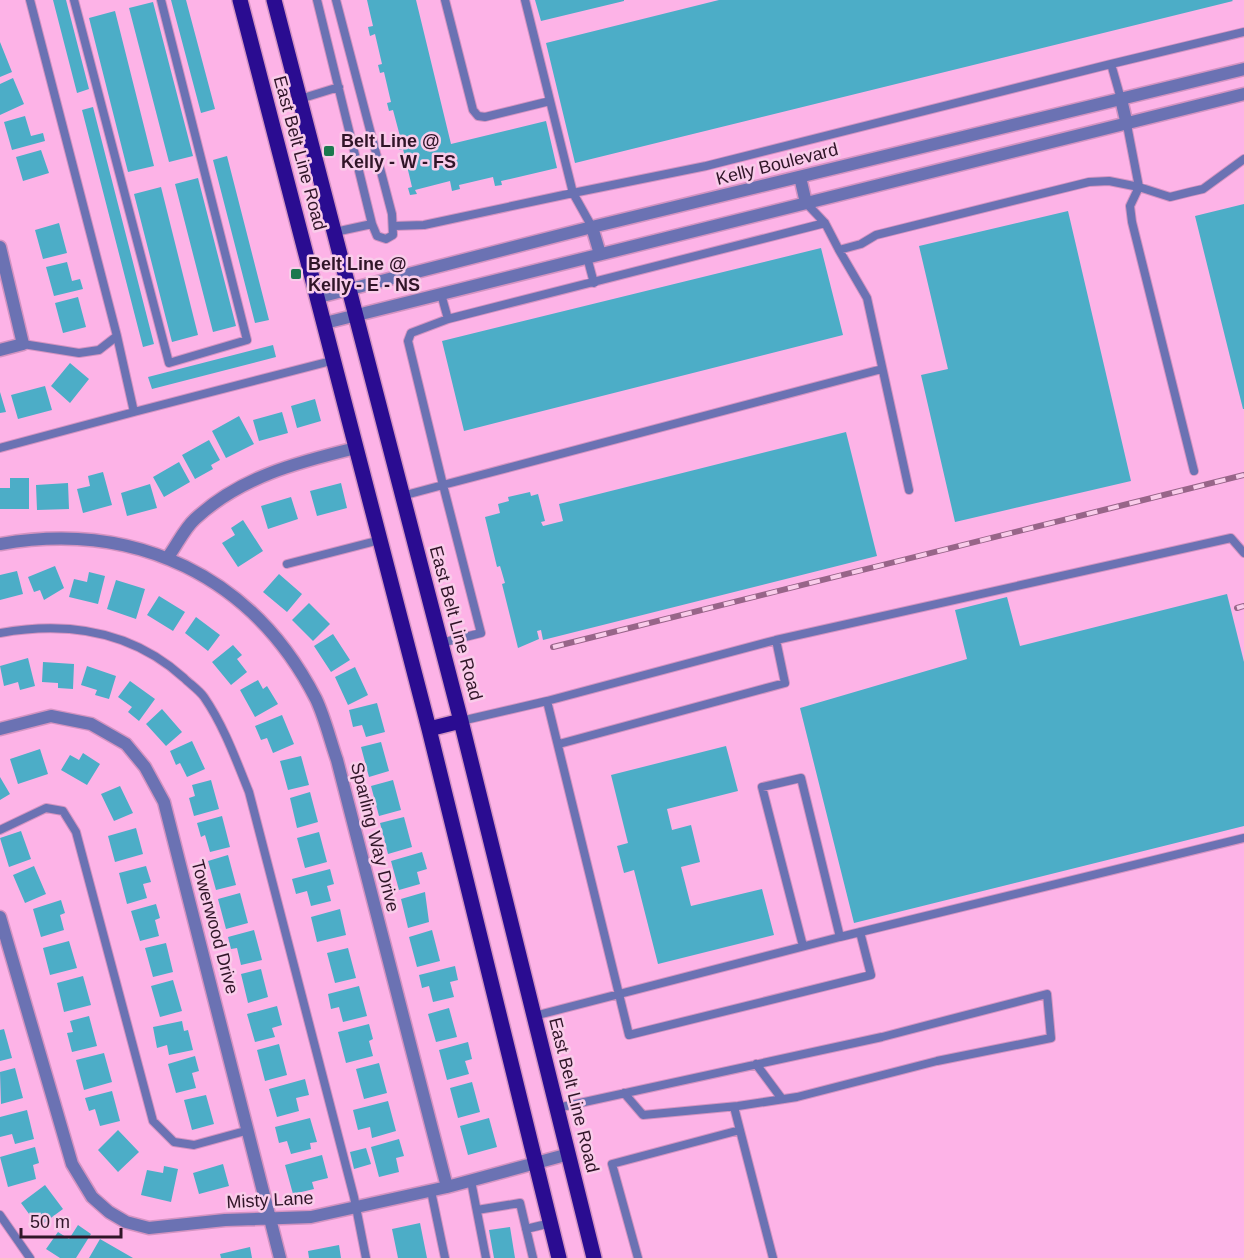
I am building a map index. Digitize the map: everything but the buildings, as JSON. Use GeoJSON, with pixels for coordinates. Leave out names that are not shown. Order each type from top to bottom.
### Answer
{"type":"FeatureCollection","features":[{"type":"Feature","properties":{"kind":"main road","name":"East Belt Line Road"},"geometry":{"type":"LineString","coordinates":[[240,0],[326,323],[429,729],[559,1258]]}},
{"type":"Feature","properties":{"kind":"main road","name":"East Belt Line Road"},"geometry":{"type":"LineString","coordinates":[[274,0],[358,315],[594,1258]]}},
{"type":"Feature","properties":{"kind":"main road"},"geometry":{"type":"LineString","coordinates":[[429,729],[461,721]]}},
{"type":"Feature","properties":{"kind":"street","name":"Kelly Boulevard"},"geometry":{"type":"LineString","coordinates":[[318,297],[592,227],[1244,69]]}},
{"type":"Feature","properties":{"kind":"street"},"geometry":{"type":"LineString","coordinates":[[326,323],[1244,94]]}},
{"type":"Feature","properties":{"kind":"street"},"geometry":{"type":"LineString","coordinates":[[1121,99],[1127,125]]}},
{"type":"Feature","properties":{"kind":"street"},"geometry":{"type":"LineString","coordinates":[[800,177],[806,203]]}},
{"type":"Feature","properties":{"kind":"street"},"geometry":{"type":"LineString","coordinates":[[592,227],[600,254]]}},
{"type":"Feature","properties":{"kind":"street"},"geometry":{"type":"LineString","coordinates":[[0,247],[22,344],[0,350]]}},
{"type":"Feature","properties":{"kind":"street"},"geometry":{"type":"LineString","coordinates":[[168,557],[194,520],[221,498],[253,480],[296,462],[356,447]]}},
{"type":"Feature","properties":{"kind":"street","name":"Sparling Way Drive"},"geometry":{"type":"LineString","coordinates":[[0,544],[34,538],[102,541],[168,557],[222,586],[258,618],[297,669],[316,700],[337,760],[447,1187]]}},
{"type":"Feature","properties":{"kind":"street","name":"Towerwood Drive"},"geometry":{"type":"LineString","coordinates":[[0,729],[51,716],[91,724],[126,744],[145,767],[164,802],[280,1258]]}},
{"type":"Feature","properties":{"kind":"street","name":"Misty Lane"},"geometry":{"type":"LineString","coordinates":[[0,917],[30,1013],[72,1164],[92,1197],[126,1222],[149,1228],[225,1220],[311,1217],[431,1191],[569,1154]]}},
{"type":"Feature","properties":{"kind":"lane"},"geometry":{"type":"LineString","coordinates":[[30,0],[117,336],[134,412]]}},
{"type":"Feature","properties":{"kind":"lane"},"geometry":{"type":"LineString","coordinates":[[74,0],[169,363],[247,340],[161,0]]}},
{"type":"Feature","properties":{"kind":"lane"},"geometry":{"type":"LineString","coordinates":[[317,0],[372,224],[377,236],[386,239],[393,235],[394,226],[336,0]]}},
{"type":"Feature","properties":{"kind":"lane"},"geometry":{"type":"LineString","coordinates":[[445,0],[473,110],[478,116],[485,117],[550,101]]}},
{"type":"Feature","properties":{"kind":"lane"},"geometry":{"type":"LineString","coordinates":[[525,0],[573,193],[592,227]]}},
{"type":"Feature","properties":{"kind":"lane"},"geometry":{"type":"LineString","coordinates":[[394,226],[424,225],[729,160],[1244,32]]}},
{"type":"Feature","properties":{"kind":"lane"},"geometry":{"type":"LineString","coordinates":[[1111,64],[1121,99]]}},
{"type":"Feature","properties":{"kind":"lane"},"geometry":{"type":"LineString","coordinates":[[300,99],[339,87]]}},
{"type":"Feature","properties":{"kind":"lane"},"geometry":{"type":"LineString","coordinates":[[1127,125],[1139,187],[1130,206],[1132,222],[1194,471]]}},
{"type":"Feature","properties":{"kind":"lane"},"geometry":{"type":"LineString","coordinates":[[839,250],[861,244],[876,235],[1089,182],[1109,181],[1139,187],[1170,197],[1203,189],[1244,159]]}},
{"type":"Feature","properties":{"kind":"lane"},"geometry":{"type":"LineString","coordinates":[[806,203],[825,223],[867,298],[909,490]]}},
{"type":"Feature","properties":{"kind":"lane"},"geometry":{"type":"LineString","coordinates":[[441,643],[481,633],[408,341],[411,333],[448,319],[825,223]]}},
{"type":"Feature","properties":{"kind":"lane"},"geometry":{"type":"LineString","coordinates":[[335,232],[372,224]]}},
{"type":"Feature","properties":{"kind":"lane"},"geometry":{"type":"LineString","coordinates":[[586,257],[594,283]]}},
{"type":"Feature","properties":{"kind":"lane"},"geometry":{"type":"LineString","coordinates":[[441,294],[448,319]]}},
{"type":"Feature","properties":{"kind":"lane"},"geometry":{"type":"LineString","coordinates":[[22,344],[79,353],[99,350],[117,336]]}},
{"type":"Feature","properties":{"kind":"lane"},"geometry":{"type":"LineString","coordinates":[[0,448],[334,360]]}},
{"type":"Feature","properties":{"kind":"lane"},"geometry":{"type":"LineString","coordinates":[[402,496],[882,369]]}},
{"type":"Feature","properties":{"kind":"lane"},"geometry":{"type":"LineString","coordinates":[[461,721],[547,701],[776,640],[1231,538],[1242,547]]}},
{"type":"Feature","properties":{"kind":"lane"},"geometry":{"type":"LineString","coordinates":[[287,564],[380,540]]}},
{"type":"Feature","properties":{"kind":"lane"},"geometry":{"type":"LineString","coordinates":[[0,633],[42,626],[64,628],[131,642],[170,665],[203,696],[228,740],[249,792],[356,1208],[366,1258]]}},
{"type":"Feature","properties":{"kind":"lane"},"geometry":{"type":"LineString","coordinates":[[558,744],[785,683],[776,640]]}},
{"type":"Feature","properties":{"kind":"lane"},"geometry":{"type":"LineString","coordinates":[[547,701],[629,1035],[871,975],[860,932]]}},
{"type":"Feature","properties":{"kind":"lane"},"geometry":{"type":"LineString","coordinates":[[803,946],[762,787],[801,778],[840,937]]}},
{"type":"Feature","properties":{"kind":"lane"},"geometry":{"type":"LineString","coordinates":[[0,830],[46,808],[63,811],[75,832],[153,1121],[174,1142],[194,1145],[249,1130]]}},
{"type":"Feature","properties":{"kind":"lane"},"geometry":{"type":"LineString","coordinates":[[534,1016],[618,992],[1244,838]]}},
{"type":"Feature","properties":{"kind":"lane"},"geometry":{"type":"LineString","coordinates":[[557,1108],[624,1093],[756,1064],[882,1037],[1047,994],[1052,1038],[937,1061],[782,1099],[734,1107],[643,1115],[624,1093]]}},
{"type":"Feature","properties":{"kind":"lane"},"geometry":{"type":"LineString","coordinates":[[756,1064],[782,1099]]}},
{"type":"Feature","properties":{"kind":"lane"},"geometry":{"type":"LineString","coordinates":[[734,1107],[773,1258]]}},
{"type":"Feature","properties":{"kind":"lane"},"geometry":{"type":"LineString","coordinates":[[638,1258],[612,1164],[740,1130]]}},
{"type":"Feature","properties":{"kind":"lane"},"geometry":{"type":"LineString","coordinates":[[471,1181],[486,1258]]}},
{"type":"Feature","properties":{"kind":"lane"},"geometry":{"type":"LineString","coordinates":[[431,1191],[445,1258]]}},
{"type":"Feature","properties":{"kind":"lane"},"geometry":{"type":"LineString","coordinates":[[477,1210],[520,1203],[533,1258]]}},
{"type":"Feature","properties":{"kind":"lane"},"geometry":{"type":"LineString","coordinates":[[0,1215],[30,1258]]}},
{"type":"Feature","properties":{"kind":"lane"},"geometry":{"type":"LineString","coordinates":[[526,1229],[551,1223]]}},
{"type":"Feature","properties":{"kind":"railway"},"geometry":{"type":"LineString","coordinates":[[553,647],[1244,475]]}},
{"type":"Feature","properties":{"kind":"railway"},"geometry":{"type":"LineString","coordinates":[[1237,608],[1244,606]]}},
{"type":"Feature","properties":{"kind":"place","name":"Belt Line @ Kelly - W - FS"},"geometry":{"type":"Point","coordinates":[329,151]}},
{"type":"Feature","properties":{"kind":"place","name":"Belt Line @ Kelly - E - NS"},"geometry":{"type":"Point","coordinates":[296,274]}}]}
